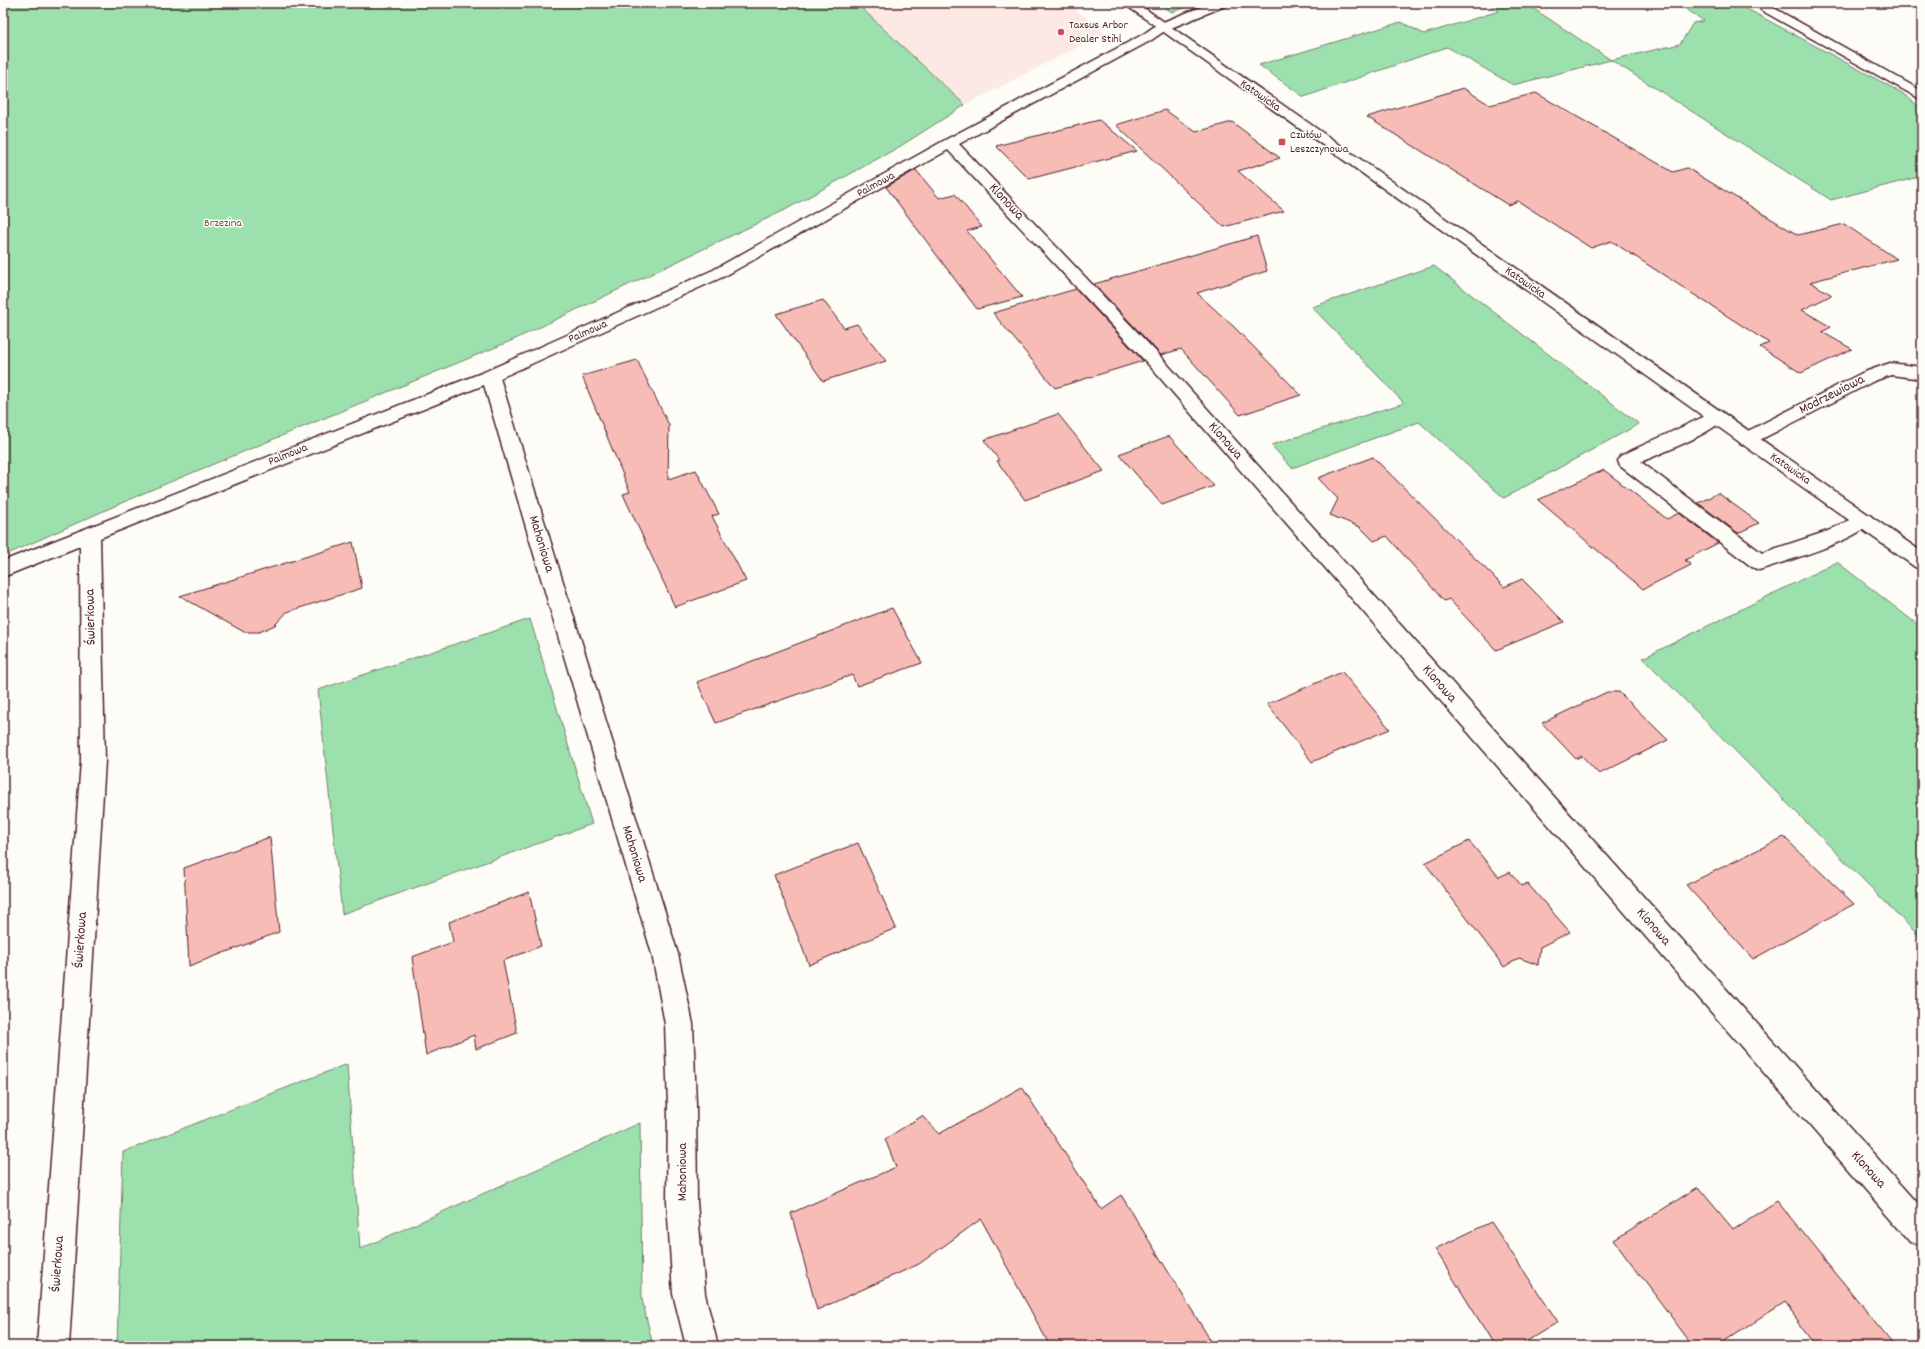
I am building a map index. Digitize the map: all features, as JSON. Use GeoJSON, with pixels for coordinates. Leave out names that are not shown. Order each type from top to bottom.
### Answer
{"type":"FeatureCollection","features":[{"type":"Feature","properties":{"kind":"street","name":"Katowicka"},"geometry":{"type":"LineString","coordinates":[[1129,3],[1922,562]]}},
{"type":"Feature","properties":{"kind":"street","name":"Palmowa"},"geometry":{"type":"LineString","coordinates":[[3,569],[490,376],[719,273],[950,143],[1146,38],[1162,27],[1221,3]]}},
{"type":"Feature","properties":{"kind":"street"},"geometry":{"type":"LineString","coordinates":[[1765,7],[1922,96]]}},
{"type":"Feature","properties":{"kind":"street","name":"Klonowa"},"geometry":{"type":"LineString","coordinates":[[950,143],[1154,360],[1922,1230]]}},
{"type":"Feature","properties":{"kind":"street","name":"Modrzewiowa"},"geometry":{"type":"LineString","coordinates":[[1747,439],[1868,377],[1890,369],[1922,373]]}},
{"type":"Feature","properties":{"kind":"street","name":"Mahoniowa"},"geometry":{"type":"LineString","coordinates":[[490,376],[665,954],[679,1024],[682,1105],[682,1202],[689,1294],[702,1346]]}},
{"type":"Feature","properties":{"kind":"street"},"geometry":{"type":"LineString","coordinates":[[1716,417],[1690,432],[1627,461],[1759,562],[1835,536],[1863,520]]}},
{"type":"Feature","properties":{"kind":"street","name":"Świerkowa"},"geometry":{"type":"LineString","coordinates":[[53,1346],[94,761],[90,534]]}},
{"type":"Feature","properties":{"kind":"shaded area"},"geometry":{"type":"Polygon","coordinates":[[[856,3],[1067,3],[1105,33],[965,105],[856,3]]]}},
{"type":"Feature","properties":{"kind":"green space","name":"Brzezina"},"geometry":{"type":"Polygon","coordinates":[[[3,3],[856,3],[965,105],[899,147],[785,210],[513,340],[146,492],[3,556],[3,3]]]}},
{"type":"Feature","properties":{"kind":"green space"},"geometry":{"type":"Polygon","coordinates":[[[1158,3],[1199,3],[1172,12],[1158,3]]]}},
{"type":"Feature","properties":{"kind":"green space"},"geometry":{"type":"Polygon","coordinates":[[[1487,3],[1525,3],[1611,60],[1513,85],[1447,47],[1304,97],[1259,65],[1401,22],[1424,34],[1499,11],[1487,3]]]}},
{"type":"Feature","properties":{"kind":"green space"},"geometry":{"type":"Polygon","coordinates":[[[1677,3],[1736,3],[1902,93],[1922,109],[1922,176],[1831,200],[1611,60],[1680,44],[1693,23],[1704,21],[1677,3]]]}},
{"type":"Feature","properties":{"kind":"green space"},"geometry":{"type":"Polygon","coordinates":[[[1434,266],[1639,424],[1504,498],[1419,422],[1292,468],[1271,445],[1404,403],[1312,307],[1434,266]]]}},
{"type":"Feature","properties":{"kind":"green space"},"geometry":{"type":"Polygon","coordinates":[[[1837,562],[1922,628],[1922,939],[1643,658],[1837,562]]]}},
{"type":"Feature","properties":{"kind":"green space"},"geometry":{"type":"Polygon","coordinates":[[[530,619],[592,824],[342,914],[318,690],[530,619]]]}},
{"type":"Feature","properties":{"kind":"green space"},"geometry":{"type":"Polygon","coordinates":[[[347,1064],[360,1249],[640,1123],[642,1299],[653,1346],[117,1346],[123,1152],[347,1064]]]}},
{"type":"Feature","properties":{"kind":"building"},"geometry":{"type":"Polygon","coordinates":[[[1463,88],[1490,105],[1536,93],[1673,172],[1687,168],[1798,235],[1844,224],[1897,259],[1810,282],[1832,295],[1802,310],[1831,327],[1822,332],[1852,349],[1801,373],[1760,347],[1769,343],[1611,241],[1591,248],[1518,201],[1508,205],[1367,117],[1463,88]]]}},
{"type":"Feature","properties":{"kind":"building"},"geometry":{"type":"Polygon","coordinates":[[[1165,110],[1196,132],[1232,122],[1280,158],[1238,171],[1284,211],[1224,227],[1116,125],[1165,110]]]}},
{"type":"Feature","properties":{"kind":"building"},"geometry":{"type":"Polygon","coordinates":[[[1099,120],[1137,151],[1029,179],[996,146],[1099,120]]]}},
{"type":"Feature","properties":{"kind":"building"},"geometry":{"type":"Polygon","coordinates":[[[916,170],[939,198],[955,194],[982,227],[967,231],[1022,297],[977,309],[886,187],[916,170]]]}},
{"type":"Feature","properties":{"kind":"building"},"geometry":{"type":"Polygon","coordinates":[[[1257,236],[1267,271],[1197,293],[1234,327],[1301,395],[1240,415],[1181,349],[1161,355],[1094,284],[1257,236]]]}},
{"type":"Feature","properties":{"kind":"building"},"geometry":{"type":"Polygon","coordinates":[[[1076,289],[1143,361],[1055,388],[993,313],[1076,289]]]}},
{"type":"Feature","properties":{"kind":"building"},"geometry":{"type":"Polygon","coordinates":[[[823,300],[844,328],[857,324],[886,361],[823,381],[776,314],[823,300]]]}},
{"type":"Feature","properties":{"kind":"building"},"geometry":{"type":"Polygon","coordinates":[[[637,360],[669,425],[668,479],[696,470],[719,514],[712,516],[746,581],[675,607],[623,494],[630,492],[582,376],[637,360]]]}},
{"type":"Feature","properties":{"kind":"building"},"geometry":{"type":"Polygon","coordinates":[[[1058,414],[1104,471],[1025,500],[984,440],[1058,414]]]}},
{"type":"Feature","properties":{"kind":"building"},"geometry":{"type":"Polygon","coordinates":[[[1169,436],[1214,486],[1162,505],[1119,454],[1169,436]]]}},
{"type":"Feature","properties":{"kind":"building"},"geometry":{"type":"Polygon","coordinates":[[[1373,457],[1504,587],[1522,579],[1564,622],[1496,650],[1449,599],[1444,601],[1387,536],[1374,541],[1360,527],[1330,515],[1338,499],[1318,478],[1373,457]]]}},
{"type":"Feature","properties":{"kind":"building"},"geometry":{"type":"Polygon","coordinates":[[[1604,470],[1667,519],[1679,513],[1718,543],[1685,560],[1691,565],[1643,589],[1538,500],[1604,470]]]}},
{"type":"Feature","properties":{"kind":"building"},"geometry":{"type":"Polygon","coordinates":[[[1718,493],[1759,523],[1738,533],[1698,503],[1718,493]]]}},
{"type":"Feature","properties":{"kind":"building"},"geometry":{"type":"Polygon","coordinates":[[[353,542],[362,588],[287,612],[275,625],[259,632],[244,632],[180,596],[353,542]]]}},
{"type":"Feature","properties":{"kind":"building"},"geometry":{"type":"Polygon","coordinates":[[[892,608],[922,663],[857,686],[852,675],[716,723],[697,682],[892,608]]]}},
{"type":"Feature","properties":{"kind":"building"},"geometry":{"type":"Polygon","coordinates":[[[1342,672],[1390,729],[1312,762],[1267,704],[1342,672]]]}},
{"type":"Feature","properties":{"kind":"building"},"geometry":{"type":"Polygon","coordinates":[[[1607,692],[1619,692],[1668,740],[1599,774],[1582,756],[1576,759],[1542,723],[1607,692]]]}},
{"type":"Feature","properties":{"kind":"building"},"geometry":{"type":"Polygon","coordinates":[[[270,837],[279,932],[189,966],[184,868],[270,837]]]}},
{"type":"Feature","properties":{"kind":"building"},"geometry":{"type":"Polygon","coordinates":[[[1784,837],[1854,904],[1753,959],[1686,885],[1784,837]]]}},
{"type":"Feature","properties":{"kind":"building"},"geometry":{"type":"Polygon","coordinates":[[[1469,841],[1499,877],[1510,872],[1522,886],[1527,883],[1570,932],[1540,947],[1538,965],[1519,958],[1504,967],[1425,863],[1469,841]]]}},
{"type":"Feature","properties":{"kind":"building"},"geometry":{"type":"Polygon","coordinates":[[[858,843],[896,928],[809,965],[774,875],[858,843]]]}},
{"type":"Feature","properties":{"kind":"building"},"geometry":{"type":"Polygon","coordinates":[[[529,892],[541,946],[503,961],[517,1033],[476,1049],[474,1035],[426,1055],[412,957],[453,942],[449,922],[529,892]]]}},
{"type":"Feature","properties":{"kind":"building"},"geometry":{"type":"Polygon","coordinates":[[[1022,1087],[1101,1209],[1121,1195],[1214,1346],[1050,1346],[981,1219],[919,1264],[817,1310],[791,1213],[896,1167],[885,1139],[922,1116],[939,1134],[1022,1087]]]}},
{"type":"Feature","properties":{"kind":"building"},"geometry":{"type":"Polygon","coordinates":[[[1698,1187],[1733,1229],[1777,1201],[1895,1346],[1818,1346],[1784,1303],[1718,1346],[1693,1346],[1614,1240],[1698,1187]]]}},
{"type":"Feature","properties":{"kind":"building"},"geometry":{"type":"Polygon","coordinates":[[[1491,1222],[1558,1322],[1519,1346],[1495,1346],[1435,1249],[1491,1222]]]}},
{"type":"Feature","properties":{"kind":"place","name":"Taxsus Arbor Dealer Stihl"},"geometry":{"type":"Point","coordinates":[1061,32]}},
{"type":"Feature","properties":{"kind":"place","name":"Czułów Leszczynowa"},"geometry":{"type":"Point","coordinates":[1282,142]}}]}
